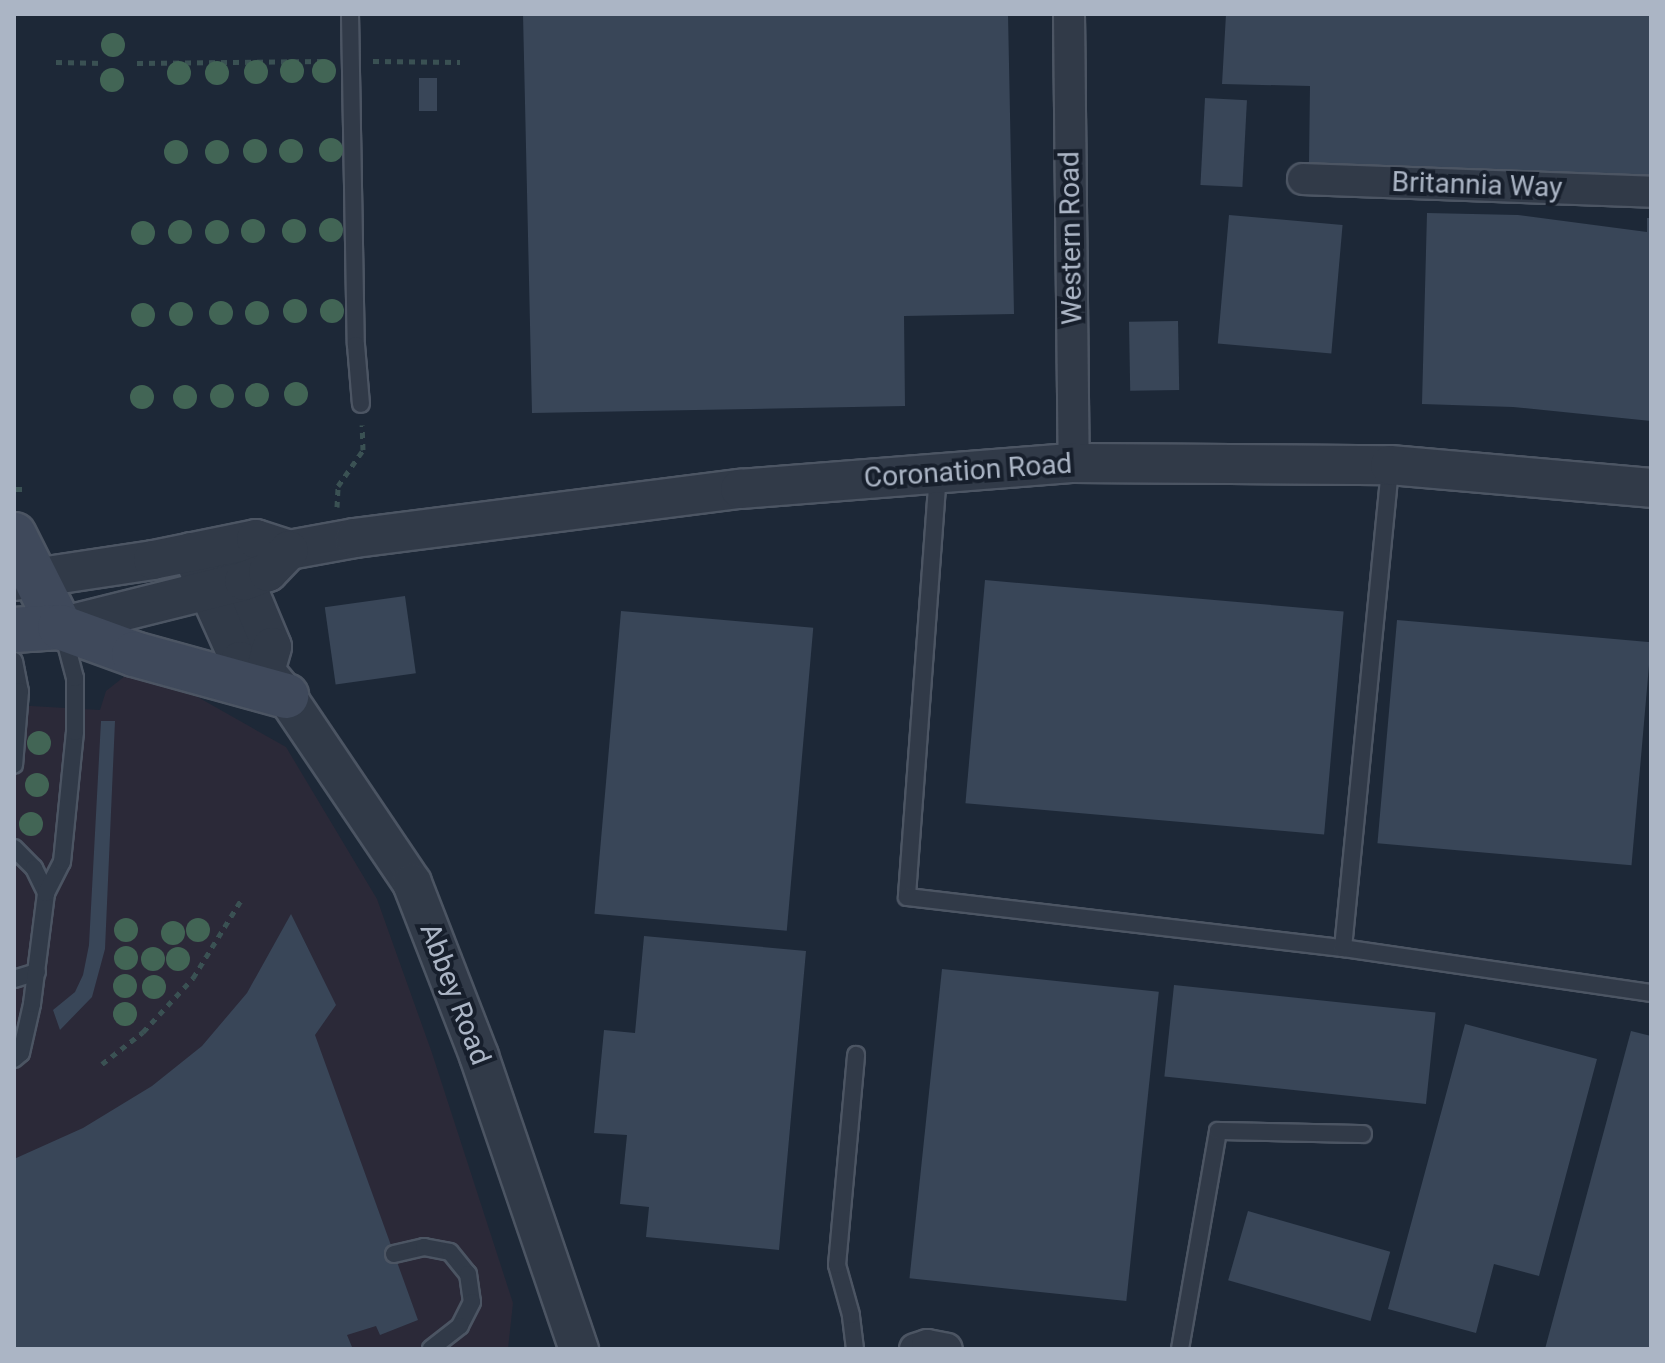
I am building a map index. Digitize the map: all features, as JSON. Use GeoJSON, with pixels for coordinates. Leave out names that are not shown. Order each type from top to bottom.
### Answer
{"type":"FeatureCollection","features":[{"type":"Feature","properties":{"kind":"main road"},"geometry":{"type":"LineString","coordinates":[[14,535],[24,580],[60,627]]}},
{"type":"Feature","properties":{"kind":"main road"},"geometry":{"type":"LineString","coordinates":[[14,630],[60,627],[134,654],[275,684]]}},
{"type":"Feature","properties":{"kind":"street","name":"Western Road"},"geometry":{"type":"LineString","coordinates":[[1069,14],[1074,463]]}},
{"type":"Feature","properties":{"kind":"street","name":"Britannia Way"},"geometry":{"type":"LineString","coordinates":[[1303,179],[1651,192]]}},
{"type":"Feature","properties":{"kind":"street","name":"Coronation Road"},"geometry":{"type":"LineString","coordinates":[[24,580],[256,539],[289,550],[355,538],[740,489],[938,471],[1074,463],[1390,465],[1651,488]]}},
{"type":"Feature","properties":{"kind":"street"},"geometry":{"type":"LineString","coordinates":[[229,543],[272,647],[275,684]]}},
{"type":"Feature","properties":{"kind":"street","name":"Coronation Road"},"geometry":{"type":"LineString","coordinates":[[60,627],[244,581],[268,572],[289,550]]}},
{"type":"Feature","properties":{"kind":"street","name":"Abbey Road"},"geometry":{"type":"LineString","coordinates":[[191,552],[205,590],[240,661],[275,684],[412,883],[479,1056],[579,1349]]}},
{"type":"Feature","properties":{"kind":"street"},"geometry":{"type":"LineString","coordinates":[[915,1349],[927,1345],[947,1349]]}},
{"type":"Feature","properties":{"kind":"lane"},"geometry":{"type":"LineString","coordinates":[[350,14],[356,345],[361,404]]}},
{"type":"Feature","properties":{"kind":"lane"},"geometry":{"type":"LineString","coordinates":[[1343,948],[1390,465]]}},
{"type":"Feature","properties":{"kind":"lane"},"geometry":{"type":"LineString","coordinates":[[938,471],[907,897],[1343,948],[1651,993]]}},
{"type":"Feature","properties":{"kind":"lane"},"geometry":{"type":"LineString","coordinates":[[14,1059],[21,1053],[37,972],[46,893],[62,862],[75,732],[75,678],[60,627]]}},
{"type":"Feature","properties":{"kind":"lane"},"geometry":{"type":"LineString","coordinates":[[14,661],[20,691],[14,765]]}},
{"type":"Feature","properties":{"kind":"lane"},"geometry":{"type":"LineString","coordinates":[[14,848],[34,868],[46,893]]}},
{"type":"Feature","properties":{"kind":"lane"},"geometry":{"type":"LineString","coordinates":[[14,979],[37,972]]}},
{"type":"Feature","properties":{"kind":"lane"},"geometry":{"type":"LineString","coordinates":[[855,1349],[851,1315],[837,1265],[856,1055]]}},
{"type":"Feature","properties":{"kind":"lane"},"geometry":{"type":"LineString","coordinates":[[1180,1349],[1218,1131],[1363,1134]]}},
{"type":"Feature","properties":{"kind":"lane"},"geometry":{"type":"LineString","coordinates":[[394,1254],[424,1247],[450,1252],[468,1274],[472,1302],[460,1326],[431,1349]]}},
{"type":"Feature","properties":{"kind":"path"},"geometry":{"type":"LineString","coordinates":[[137,63],[332,61]]}},
{"type":"Feature","properties":{"kind":"path"},"geometry":{"type":"LineString","coordinates":[[372,61],[460,62]]}},
{"type":"Feature","properties":{"kind":"path"},"geometry":{"type":"LineString","coordinates":[[56,62],[104,63]]}},
{"type":"Feature","properties":{"kind":"path"},"geometry":{"type":"LineString","coordinates":[[337,513],[338,486],[363,450],[361,404]]}},
{"type":"Feature","properties":{"kind":"path"},"geometry":{"type":"LineString","coordinates":[[16,489],[27,489]]}},
{"type":"Feature","properties":{"kind":"path"},"geometry":{"type":"LineString","coordinates":[[102,1064],[165,1010],[221,936],[243,897]]}},
{"type":"Feature","properties":{"kind":"shaded area"},"geometry":{"type":"Polygon","coordinates":[[[125,676],[180,687],[286,747],[377,899],[432,1053],[513,1303],[508,1349],[14,1349],[14,705],[100,710],[106,691],[125,676]]]}},
{"type":"Feature","properties":{"kind":"building"},"geometry":{"type":"Polygon","coordinates":[[[523,14],[1008,14],[1014,314],[904,316],[905,406],[532,413],[523,14]]]}},
{"type":"Feature","properties":{"kind":"building"},"geometry":{"type":"Polygon","coordinates":[[[1226,14],[1651,14],[1651,176],[1309,163],[1310,86],[1222,84],[1226,14]]]}},
{"type":"Feature","properties":{"kind":"building"},"geometry":{"type":"Polygon","coordinates":[[[419,78],[437,78],[437,111],[419,111],[419,78]]]}},
{"type":"Feature","properties":{"kind":"building"},"geometry":{"type":"Polygon","coordinates":[[[1205,98],[1247,100],[1242,187],[1200,185],[1205,98]]]}},
{"type":"Feature","properties":{"kind":"building"},"geometry":{"type":"Polygon","coordinates":[[[1427,213],[1518,215],[1647,232],[1647,218],[1651,218],[1651,421],[1513,407],[1422,404],[1427,213]]]}},
{"type":"Feature","properties":{"kind":"building"},"geometry":{"type":"Polygon","coordinates":[[[1229,215],[1343,225],[1331,353],[1218,344],[1229,215]]]}},
{"type":"Feature","properties":{"kind":"building"},"geometry":{"type":"Polygon","coordinates":[[[1178,321],[1179,390],[1130,391],[1129,322],[1178,321]]]}},
{"type":"Feature","properties":{"kind":"building"},"geometry":{"type":"Polygon","coordinates":[[[985,580],[1344,611],[1324,835],[965,803],[985,580]]]}},
{"type":"Feature","properties":{"kind":"building"},"geometry":{"type":"Polygon","coordinates":[[[405,596],[416,673],[336,685],[325,607],[405,596]]]}},
{"type":"Feature","properties":{"kind":"building"},"geometry":{"type":"Polygon","coordinates":[[[621,611],[813,628],[787,931],[595,914],[621,611]]]}},
{"type":"Feature","properties":{"kind":"building"},"geometry":{"type":"Polygon","coordinates":[[[1397,620],[1651,642],[1632,865],[1377,843],[1397,620]]]}},
{"type":"Feature","properties":{"kind":"building"},"geometry":{"type":"Polygon","coordinates":[[[101,721],[115,721],[105,949],[92,997],[60,1030],[53,1010],[75,992],[83,975],[89,945],[101,721]]]}},
{"type":"Feature","properties":{"kind":"building"},"geometry":{"type":"Polygon","coordinates":[[[291,914],[336,1005],[315,1035],[418,1320],[380,1335],[376,1326],[347,1335],[352,1347],[347,1349],[14,1349],[14,1159],[83,1128],[152,1086],[202,1046],[247,993],[291,914]]]}},
{"type":"Feature","properties":{"kind":"building"},"geometry":{"type":"Polygon","coordinates":[[[644,936],[806,951],[779,1250],[646,1237],[649,1207],[620,1204],[627,1135],[594,1133],[604,1030],[635,1033],[644,936]]]}},
{"type":"Feature","properties":{"kind":"building"},"geometry":{"type":"Polygon","coordinates":[[[942,969],[1159,992],[1126,1301],[909,1278],[942,969]]]}},
{"type":"Feature","properties":{"kind":"building"},"geometry":{"type":"Polygon","coordinates":[[[1174,985],[1436,1012],[1426,1104],[1164,1076],[1174,985]]]}},
{"type":"Feature","properties":{"kind":"building"},"geometry":{"type":"Polygon","coordinates":[[[1465,1024],[1597,1059],[1539,1276],[1494,1264],[1476,1333],[1388,1309],[1465,1024]]]}},
{"type":"Feature","properties":{"kind":"building"},"geometry":{"type":"Polygon","coordinates":[[[1631,1031],[1651,1036],[1651,1349],[1545,1349],[1631,1031]]]}},
{"type":"Feature","properties":{"kind":"building"},"geometry":{"type":"Polygon","coordinates":[[[1248,1211],[1390,1252],[1370,1321],[1228,1280],[1248,1211]]]}}]}
